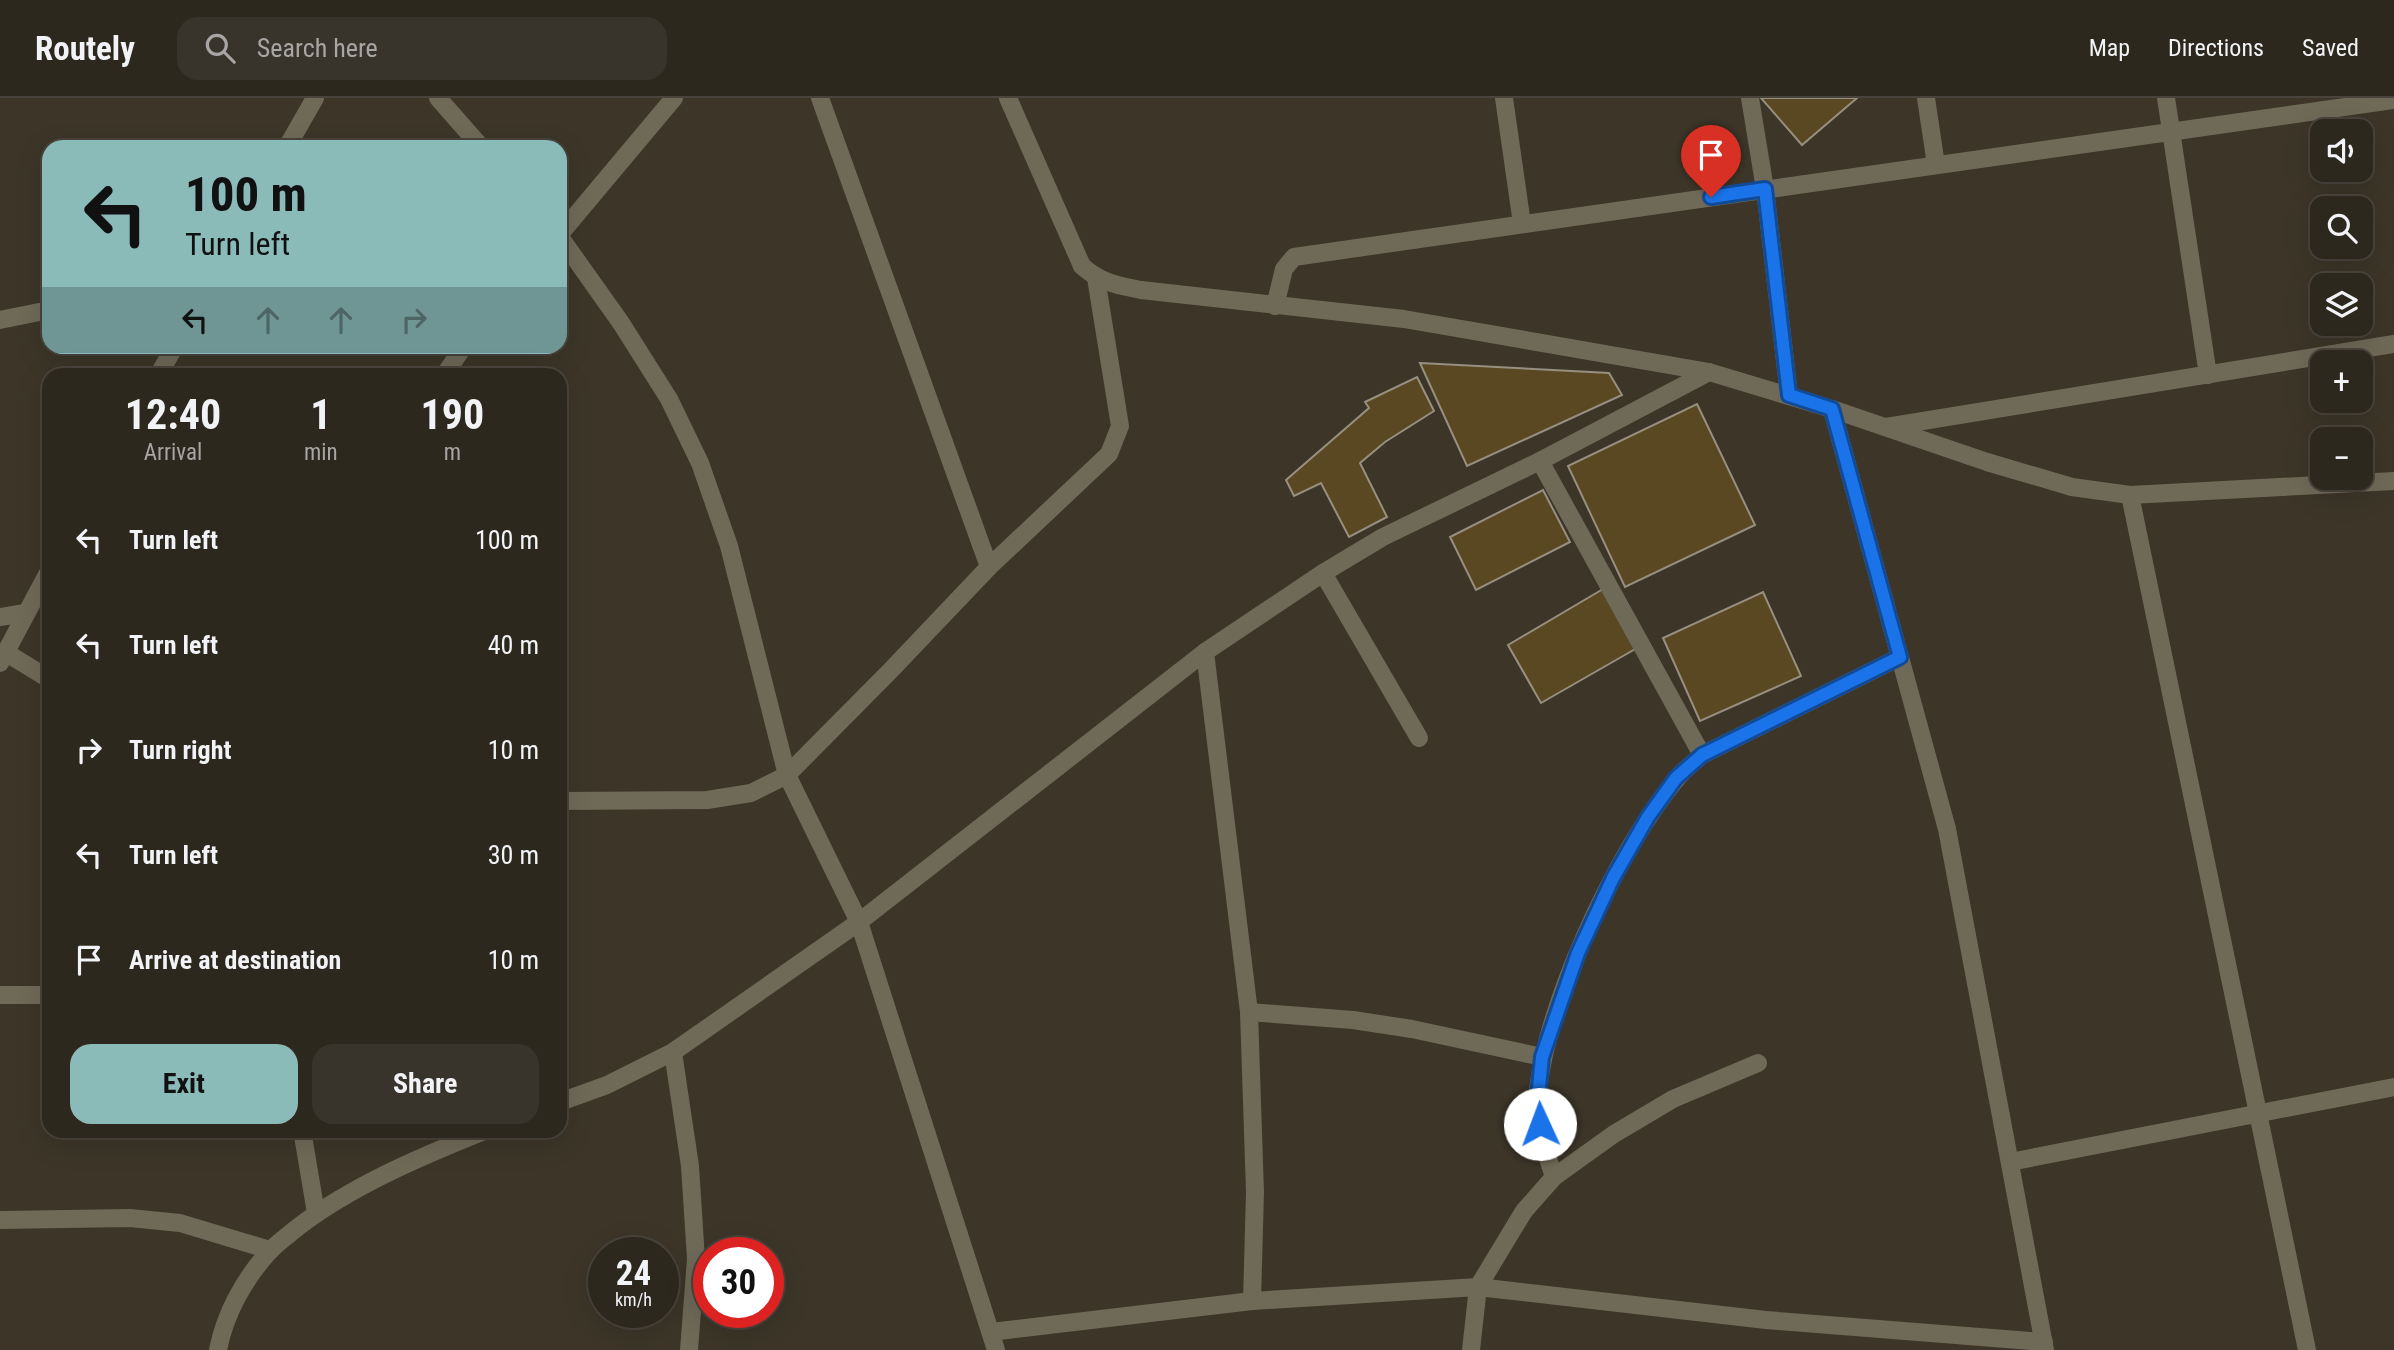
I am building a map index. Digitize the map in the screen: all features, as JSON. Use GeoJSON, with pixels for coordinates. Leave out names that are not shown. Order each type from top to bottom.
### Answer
{"type":"FeatureCollection","features":[{"type":"Feature","properties":{"kind":"street"},"geometry":{"type":"LineString","coordinates":[[291,140],[315,98]]}},
{"type":"Feature","properties":{"kind":"street"},"geometry":{"type":"LineString","coordinates":[[438,98],[475,140]]}},
{"type":"Feature","properties":{"kind":"street"},"geometry":{"type":"LineString","coordinates":[[567,228],[674,98]]}},
{"type":"Feature","properties":{"kind":"street"},"geometry":{"type":"LineString","coordinates":[[820,98],[989,567]]}},
{"type":"Feature","properties":{"kind":"street"},"geometry":{"type":"LineString","coordinates":[[1008,98],[1082,266],[1096,278],[1141,290],[1404,318],[1709,372],[1789,395],[2072,487],[2130,495],[2394,481]]}},
{"type":"Feature","properties":{"kind":"street"},"geometry":{"type":"LineString","coordinates":[[1504,98],[1522,224]]}},
{"type":"Feature","properties":{"kind":"street"},"geometry":{"type":"LineString","coordinates":[[1750,98],[1765,189],[1789,395]]}},
{"type":"Feature","properties":{"kind":"street"},"geometry":{"type":"LineString","coordinates":[[1926,98],[1936,165]]}},
{"type":"Feature","properties":{"kind":"street"},"geometry":{"type":"LineString","coordinates":[[2166,98],[2208,375]]}},
{"type":"Feature","properties":{"kind":"street"},"geometry":{"type":"LineString","coordinates":[[1275,306],[1284,268],[1294,257],[2394,100]]}},
{"type":"Feature","properties":{"kind":"street"},"geometry":{"type":"LineString","coordinates":[[567,246],[621,323],[669,399],[700,463],[729,546],[787,775],[859,922],[996,1350]]}},
{"type":"Feature","properties":{"kind":"street"},"geometry":{"type":"LineString","coordinates":[[567,801],[708,800],[751,793],[787,775],[989,567],[1109,454],[1120,426],[1096,278]]}},
{"type":"Feature","properties":{"kind":"street"},"geometry":{"type":"LineString","coordinates":[[0,320],[42,311]]}},
{"type":"Feature","properties":{"kind":"street"},"geometry":{"type":"LineString","coordinates":[[1884,427],[2394,345]]}},
{"type":"Feature","properties":{"kind":"street"},"geometry":{"type":"LineString","coordinates":[[567,1099],[607,1085],[673,1052],[859,922],[1205,652],[1324,573],[1383,537],[1540,461],[1709,372]]}},
{"type":"Feature","properties":{"kind":"street"},"geometry":{"type":"LineString","coordinates":[[991,1332],[1252,1301],[1478,1287],[1766,1320],[2044,1346],[1947,829],[1832,409]]}},
{"type":"Feature","properties":{"kind":"street"},"geometry":{"type":"LineString","coordinates":[[1540,461],[1702,755]]}},
{"type":"Feature","properties":{"kind":"street"},"geometry":{"type":"LineString","coordinates":[[2130,495],[2307,1350]]}},
{"type":"Feature","properties":{"kind":"street"},"geometry":{"type":"LineString","coordinates":[[1324,573],[1419,737]]}},
{"type":"Feature","properties":{"kind":"street"},"geometry":{"type":"LineString","coordinates":[[42,583],[2,658],[42,676]]}},
{"type":"Feature","properties":{"kind":"street"},"geometry":{"type":"LineString","coordinates":[[0,617],[25,613]]}},
{"type":"Feature","properties":{"kind":"street"},"geometry":{"type":"LineString","coordinates":[[1205,652],[1249,1012],[1255,1192],[1252,1301]]}},
{"type":"Feature","properties":{"kind":"street"},"geometry":{"type":"LineString","coordinates":[[1554,1177],[1543,1142],[1537,1107],[1542,1057],[1578,953],[1613,878],[1648,817],[1676,778],[1702,755],[1900,657]]}},
{"type":"Feature","properties":{"kind":"street"},"geometry":{"type":"LineString","coordinates":[[0,995],[42,995]]}},
{"type":"Feature","properties":{"kind":"street"},"geometry":{"type":"LineString","coordinates":[[1249,1012],[1353,1020],[1412,1029],[1542,1057]]}},
{"type":"Feature","properties":{"kind":"street"},"geometry":{"type":"LineString","coordinates":[[673,1052],[690,1166],[696,1259],[689,1350]]}},
{"type":"Feature","properties":{"kind":"street"},"geometry":{"type":"LineString","coordinates":[[1471,1350],[1478,1287],[1524,1211],[1554,1177],[1614,1133],[1673,1099],[1758,1063]]}},
{"type":"Feature","properties":{"kind":"street"},"geometry":{"type":"LineString","coordinates":[[2010,1161],[2394,1087]]}},
{"type":"Feature","properties":{"kind":"street"},"geometry":{"type":"LineString","coordinates":[[303,1138],[316,1213]]}},
{"type":"Feature","properties":{"kind":"street"},"geometry":{"type":"LineString","coordinates":[[218,1350],[222,1330],[239,1292],[270,1250],[316,1213],[466,1138]]}},
{"type":"Feature","properties":{"kind":"street"},"geometry":{"type":"LineString","coordinates":[[0,1220],[131,1218],[180,1223],[270,1250]]}},
{"type":"Feature","properties":{"kind":"building"},"geometry":{"type":"Polygon","coordinates":[[[1761,98],[1857,98],[1802,145],[1761,98]]]}},
{"type":"Feature","properties":{"kind":"building"},"geometry":{"type":"Polygon","coordinates":[[[1420,363],[1609,373],[1622,395],[1467,466],[1420,363]]]}},
{"type":"Feature","properties":{"kind":"building"},"geometry":{"type":"Polygon","coordinates":[[[1417,377],[1434,411],[1385,442],[1360,463],[1387,517],[1349,537],[1321,483],[1294,496],[1286,480],[1369,408],[1365,402],[1417,377]]]}},
{"type":"Feature","properties":{"kind":"building"},"geometry":{"type":"Polygon","coordinates":[[[1697,404],[1755,525],[1625,587],[1568,466],[1697,404]]]}},
{"type":"Feature","properties":{"kind":"building"},"geometry":{"type":"Polygon","coordinates":[[[1543,490],[1570,542],[1476,590],[1450,537],[1543,490]]]}},
{"type":"Feature","properties":{"kind":"building"},"geometry":{"type":"Polygon","coordinates":[[[1603,589],[1637,648],[1541,703],[1508,645],[1603,589]]]}},
{"type":"Feature","properties":{"kind":"building"},"geometry":{"type":"Polygon","coordinates":[[[1763,592],[1801,676],[1700,721],[1663,638],[1763,592]]]}},
{"type":"Feature","properties":{"kind":"route"},"geometry":{"type":"LineString","coordinates":[[1540,1124],[1537,1107],[1542,1057],[1578,953],[1613,878],[1648,817],[1676,778],[1702,755],[1900,657],[1832,409],[1789,395],[1765,189],[1711,197]]}}]}
